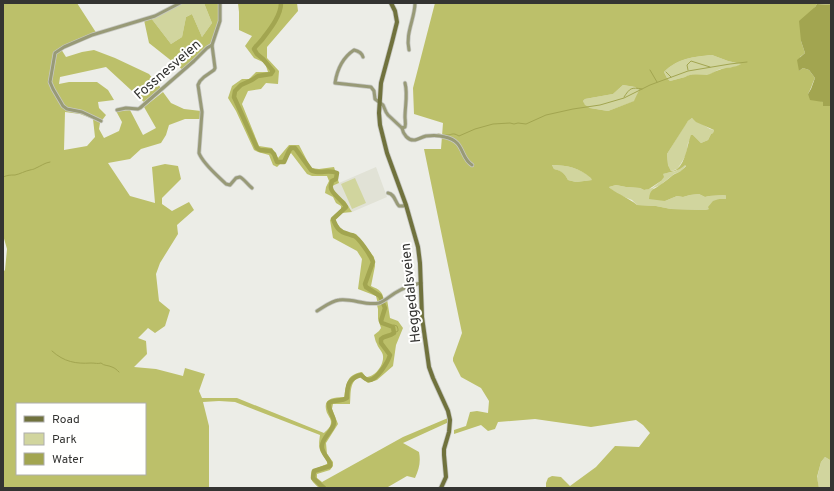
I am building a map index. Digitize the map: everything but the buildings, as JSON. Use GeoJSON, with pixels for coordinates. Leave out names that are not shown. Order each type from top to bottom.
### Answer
{"type":"FeatureCollection","features":[{"type":"Feature","properties":{"kind":"main road","name":"Heggedalsveien"},"geometry":{"type":"LineString","coordinates":[[391,3],[395,11],[397,22],[382,78],[379,103],[380,125],[387,153],[406,205],[419,252],[422,318],[430,367],[433,378],[448,411],[450,420],[444,454],[446,477],[441,488]]}},
{"type":"Feature","properties":{"kind":"street"},"geometry":{"type":"LineString","coordinates":[[100,121],[82,112],[67,109],[62,105],[50,82],[55,53],[64,47],[92,35],[155,16],[180,3]]}},
{"type":"Feature","properties":{"kind":"street","name":"Fossnesveien"},"geometry":{"type":"LineString","coordinates":[[117,110],[126,108],[138,109],[212,45],[220,21],[220,3]]}},
{"type":"Feature","properties":{"kind":"street"},"geometry":{"type":"LineString","coordinates":[[409,50],[408,40],[415,10],[415,3]]}},
{"type":"Feature","properties":{"kind":"street"},"geometry":{"type":"LineString","coordinates":[[212,45],[215,68],[204,77],[198,85],[202,112],[199,153],[204,162],[226,184],[230,185],[236,178],[240,177],[252,188]]}},
{"type":"Feature","properties":{"kind":"street"},"geometry":{"type":"LineString","coordinates":[[363,57],[360,52],[354,50],[346,56],[340,66],[335,84],[372,87],[375,99],[383,105],[388,115],[402,128],[407,138],[414,140],[429,135],[450,138],[462,149],[468,162],[472,165]]}},
{"type":"Feature","properties":{"kind":"street"},"geometry":{"type":"LineString","coordinates":[[402,128],[405,127],[406,124],[405,83]]}},
{"type":"Feature","properties":{"kind":"street"},"geometry":{"type":"LineString","coordinates":[[388,193],[392,195],[399,206],[406,205]]}},
{"type":"Feature","properties":{"kind":"street"},"geometry":{"type":"LineString","coordinates":[[317,311],[332,302],[339,300],[372,303],[382,301],[402,289],[421,283]]}},
{"type":"Feature","properties":{"kind":"shaded area"},"geometry":{"type":"Polygon","coordinates":[[[3,3],[77,3],[97,34],[61,49],[66,57],[94,50],[149,74],[161,88],[144,102],[106,67],[60,77],[59,84],[69,82],[97,82],[108,90],[114,100],[98,102],[99,108],[106,115],[100,123],[99,129],[104,138],[119,131],[122,122],[116,111],[130,110],[143,135],[156,128],[144,107],[163,92],[171,103],[184,109],[201,111],[201,119],[185,119],[169,125],[166,135],[161,143],[141,149],[130,159],[108,163],[130,196],[155,203],[152,167],[165,164],[178,166],[181,179],[162,198],[162,204],[172,211],[189,202],[194,210],[177,225],[178,234],[160,263],[156,274],[159,301],[170,310],[165,326],[155,333],[148,328],[138,338],[146,341],[147,354],[134,367],[156,369],[183,376],[185,368],[205,374],[199,391],[202,398],[237,398],[324,433],[331,424],[326,408],[327,402],[332,399],[344,397],[348,380],[353,375],[362,372],[366,377],[373,375],[382,363],[383,354],[374,335],[381,328],[378,319],[377,305],[387,299],[390,318],[398,321],[403,328],[396,345],[393,366],[377,380],[368,383],[360,377],[356,379],[351,388],[350,404],[333,404],[332,409],[338,424],[326,443],[327,454],[333,462],[333,466],[330,470],[317,474],[317,478],[322,482],[403,437],[448,418],[449,422],[403,443],[419,452],[420,459],[418,472],[415,478],[407,476],[384,488],[319,488],[313,482],[311,476],[312,470],[327,464],[327,461],[320,449],[320,435],[235,402],[203,402],[209,426],[209,488],[3,488],[3,272],[5,270],[7,249],[3,235],[3,3]],[[65,112],[64,150],[87,146],[95,137],[93,119],[80,114],[65,112]]]}},
{"type":"Feature","properties":{"kind":"shaded area"},"geometry":{"type":"Polygon","coordinates":[[[204,3],[221,3],[220,21],[212,43],[183,70],[149,43],[144,20],[151,18],[171,44],[182,37],[186,17],[192,14],[202,37],[212,23],[204,3]]]}},
{"type":"Feature","properties":{"kind":"shaded area"},"geometry":{"type":"Polygon","coordinates":[[[238,3],[297,3],[298,11],[267,47],[267,58],[279,71],[278,84],[266,83],[261,89],[248,91],[242,104],[259,146],[272,148],[278,158],[289,145],[299,145],[311,168],[319,169],[334,167],[339,183],[332,186],[331,192],[345,201],[352,212],[342,213],[335,220],[342,231],[356,234],[374,257],[375,266],[371,286],[380,291],[384,300],[378,304],[376,296],[358,289],[362,259],[357,251],[333,238],[330,220],[341,209],[341,206],[336,203],[333,197],[325,193],[329,181],[327,176],[312,176],[307,174],[291,153],[277,167],[273,165],[269,155],[254,150],[236,111],[228,98],[232,86],[242,79],[249,79],[256,72],[268,72],[265,63],[254,58],[245,46],[252,36],[239,30],[238,3]]]}},
{"type":"Feature","properties":{"kind":"shaded area"},"geometry":{"type":"Polygon","coordinates":[[[435,3],[831,3],[831,5],[817,4],[815,7],[801,41],[805,53],[800,57],[799,71],[803,68],[809,70],[815,78],[808,94],[823,102],[824,106],[831,106],[831,462],[825,457],[821,462],[817,477],[819,488],[546,488],[548,478],[552,476],[561,477],[570,486],[596,467],[615,446],[639,447],[650,433],[636,420],[591,427],[535,419],[498,422],[495,429],[488,431],[481,425],[454,434],[454,430],[466,426],[470,412],[477,411],[488,413],[489,401],[481,388],[461,377],[453,361],[462,333],[424,149],[441,149],[443,123],[414,114],[413,88],[435,3]],[[712,55],[680,61],[669,67],[664,72],[667,78],[670,81],[695,74],[707,75],[741,64],[712,55]],[[623,85],[613,94],[585,99],[583,101],[585,105],[590,108],[608,111],[634,101],[639,90],[635,87],[623,85]],[[692,118],[688,121],[667,154],[668,165],[671,171],[680,166],[686,153],[691,135],[693,135],[701,143],[708,140],[713,133],[714,130],[696,122],[692,118]],[[552,165],[554,169],[568,180],[576,182],[592,180],[587,175],[573,168],[552,165]],[[685,165],[680,169],[663,174],[664,177],[661,181],[649,189],[644,190],[640,188],[616,185],[609,187],[637,205],[656,206],[671,209],[705,210],[709,209],[708,207],[713,201],[726,199],[725,195],[705,197],[699,194],[683,197],[677,196],[665,201],[649,199],[652,190],[681,171],[686,166],[685,165]]]}},
{"type":"Feature","properties":{"kind":"shaded area"},"geometry":{"type":"Polygon","coordinates":[[[376,167],[387,197],[352,212],[345,201],[331,192],[332,186],[376,167]]]}},
{"type":"Feature","properties":{"kind":"green space"},"geometry":{"type":"Polygon","coordinates":[[[182,3],[204,3],[212,23],[202,37],[192,14],[186,17],[182,37],[171,44],[151,18],[182,3]]]}},
{"type":"Feature","properties":{"kind":"green space"},"geometry":{"type":"Polygon","coordinates":[[[712,55],[742,64],[736,67],[718,70],[709,75],[691,75],[670,81],[664,72],[669,67],[680,61],[712,55]]]}},
{"type":"Feature","properties":{"kind":"green space"},"geometry":{"type":"Polygon","coordinates":[[[623,85],[635,87],[639,90],[635,101],[608,111],[585,106],[583,101],[585,99],[613,94],[623,85]]]}},
{"type":"Feature","properties":{"kind":"green space"},"geometry":{"type":"Polygon","coordinates":[[[692,118],[714,130],[713,133],[708,140],[701,143],[693,135],[688,143],[686,155],[680,165],[677,169],[671,171],[668,165],[667,154],[685,125],[692,118]]]}},
{"type":"Feature","properties":{"kind":"green space"},"geometry":{"type":"Polygon","coordinates":[[[685,164],[686,165],[682,171],[674,174],[659,186],[653,188],[665,201],[677,196],[683,197],[699,194],[705,197],[725,195],[726,199],[719,199],[709,209],[705,210],[671,209],[656,206],[637,205],[632,200],[617,194],[609,187],[616,185],[640,188],[644,190],[652,188],[661,181],[662,174],[676,171],[685,164]]]}},
{"type":"Feature","properties":{"kind":"green space"},"geometry":{"type":"Polygon","coordinates":[[[552,165],[568,166],[578,169],[592,178],[592,180],[576,182],[568,180],[562,173],[554,169],[552,165]]]}},
{"type":"Feature","properties":{"kind":"green space"},"geometry":{"type":"Polygon","coordinates":[[[355,178],[366,203],[352,209],[341,184],[355,178]]]}},
{"type":"Feature","properties":{"kind":"green space"},"geometry":{"type":"Polygon","coordinates":[[[825,457],[831,462],[831,488],[819,488],[817,478],[821,462],[825,457]]]}},
{"type":"Feature","properties":{"kind":"water"},"geometry":{"type":"Polygon","coordinates":[[[817,4],[831,5],[831,106],[823,106],[823,102],[810,100],[808,94],[815,78],[809,70],[803,68],[799,71],[797,60],[805,53],[801,41],[799,21],[817,4]]]}},
{"type":"Feature","properties":{"kind":"waterway"},"geometry":{"type":"LineString","coordinates":[[281,3],[281,8],[270,30],[254,49],[273,71],[271,74],[258,76],[241,85],[235,91],[234,97],[257,148],[260,150],[271,151],[277,162],[284,162],[291,148],[295,148],[311,170],[317,172],[337,173],[336,179],[332,181],[331,187],[333,192],[346,207],[333,219],[340,230],[354,236],[359,240],[372,259],[373,262],[365,284],[366,287],[380,296],[385,308],[381,321],[382,323],[393,327],[394,333],[381,339],[381,343],[390,355],[379,374],[369,380],[361,375],[353,378],[347,390],[347,398],[329,403],[334,424],[324,440],[322,448],[330,463],[330,466],[314,471],[313,478],[324,488]]}},
{"type":"Feature","properties":{"kind":"waterway"},"geometry":{"type":"LineString","coordinates":[[688,70],[687,65],[691,61],[710,67]]}},
{"type":"Feature","properties":{"kind":"waterway"},"geometry":{"type":"LineString","coordinates":[[438,134],[454,134],[459,136],[475,129],[493,124],[526,124],[546,115],[600,105],[624,98],[650,85],[688,71],[747,62]]}},
{"type":"Feature","properties":{"kind":"waterway"},"geometry":{"type":"LineString","coordinates":[[650,70],[657,82]]}},
{"type":"Feature","properties":{"kind":"waterway"},"geometry":{"type":"LineString","coordinates":[[666,72],[671,77]]}},
{"type":"Feature","properties":{"kind":"waterway"},"geometry":{"type":"LineString","coordinates":[[624,97],[631,89],[642,89]]}},
{"type":"Feature","properties":{"kind":"waterway"},"geometry":{"type":"LineString","coordinates":[[3,177],[17,175],[50,162]]}},
{"type":"Feature","properties":{"kind":"waterway"},"geometry":{"type":"LineString","coordinates":[[391,326],[397,326],[398,331],[394,333]]}},
{"type":"Feature","properties":{"kind":"waterway"},"geometry":{"type":"LineString","coordinates":[[52,351],[61,358],[70,362],[101,363],[103,365],[113,367],[119,372]]}}]}
